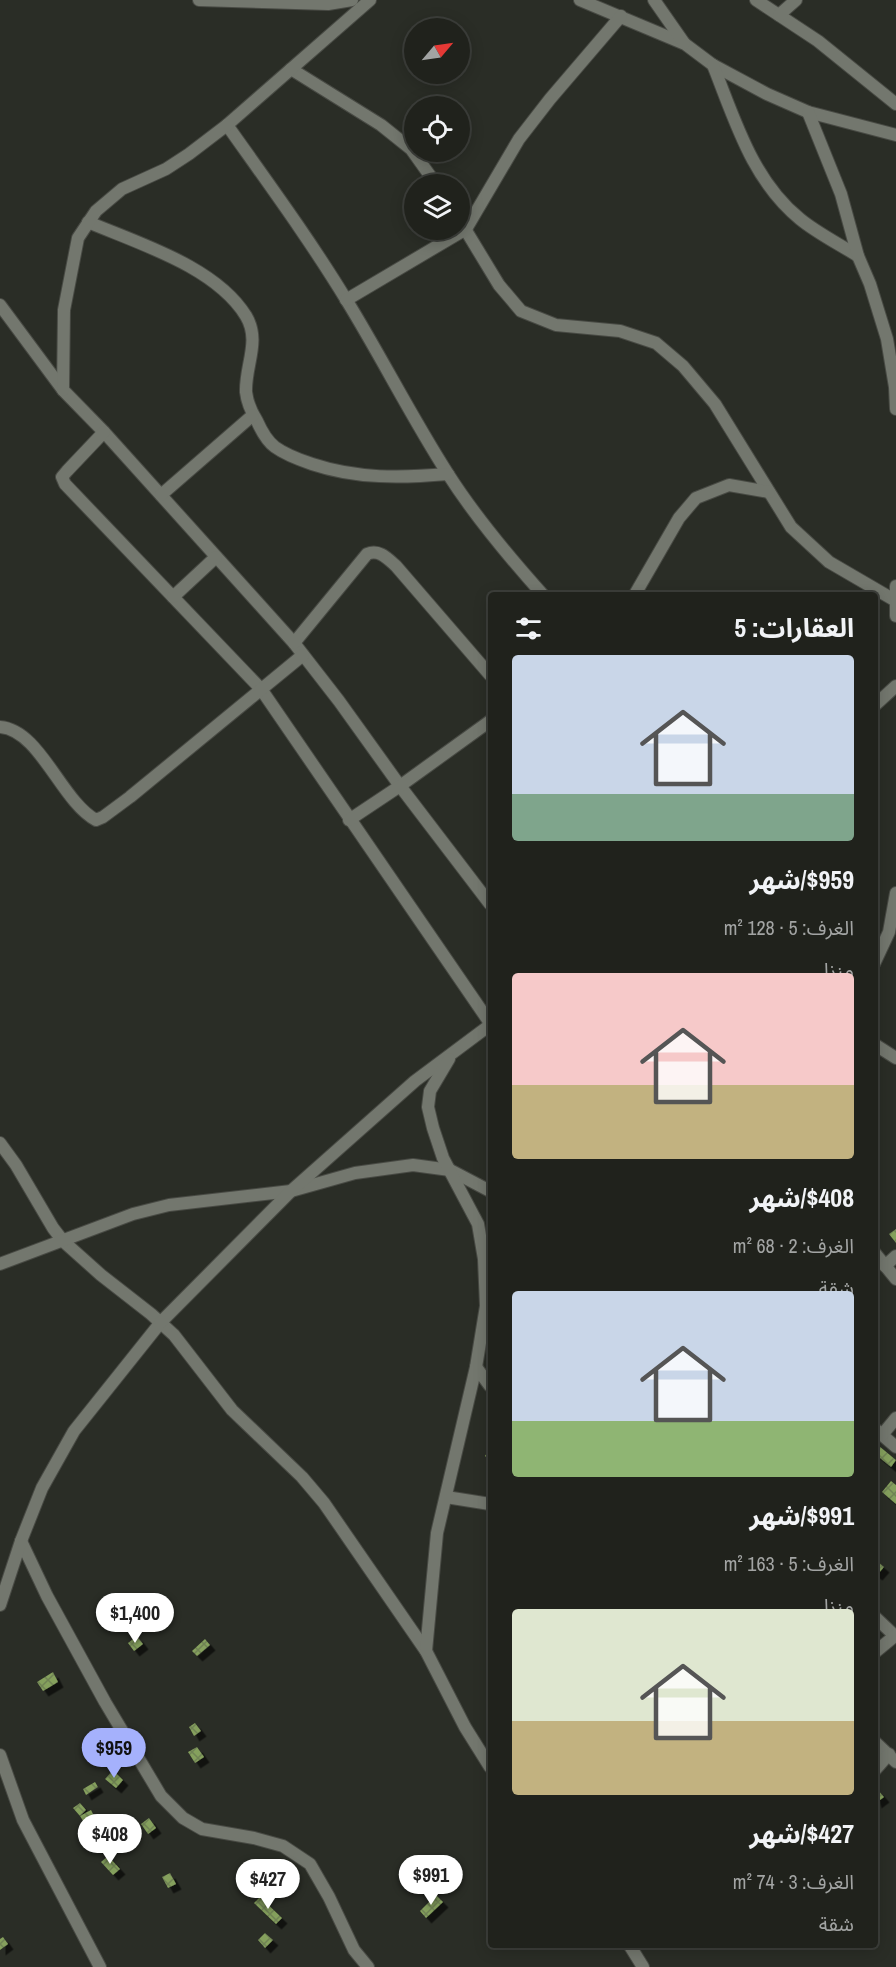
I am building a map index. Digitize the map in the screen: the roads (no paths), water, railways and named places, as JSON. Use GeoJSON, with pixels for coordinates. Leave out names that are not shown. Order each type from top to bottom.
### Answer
{"type":"FeatureCollection","features":[{"type":"Feature","properties":{"kind":"street"},"geometry":{"type":"LineString","coordinates":[[199,0],[328,4],[352,0]]}},
{"type":"Feature","properties":{"kind":"street"},"geometry":{"type":"LineString","coordinates":[[63,390],[64,310],[78,238],[96,210],[122,189],[166,169],[227,125],[370,0]]}},
{"type":"Feature","properties":{"kind":"street"},"geometry":{"type":"LineString","coordinates":[[580,0],[685,44],[712,65],[767,94],[808,112],[896,135]]}},
{"type":"Feature","properties":{"kind":"street"},"geometry":{"type":"LineString","coordinates":[[654,0],[685,44]]}},
{"type":"Feature","properties":{"kind":"street"},"geometry":{"type":"LineString","coordinates":[[756,0],[818,42],[896,104]]}},
{"type":"Feature","properties":{"kind":"street"},"geometry":{"type":"LineString","coordinates":[[779,15],[796,0]]}},
{"type":"Feature","properties":{"kind":"street"},"geometry":{"type":"LineString","coordinates":[[470,212],[519,139],[621,16]]}},
{"type":"Feature","properties":{"kind":"street"},"geometry":{"type":"LineString","coordinates":[[712,65],[752,160],[771,190],[801,219],[858,256]]}},
{"type":"Feature","properties":{"kind":"street"},"geometry":{"type":"LineString","coordinates":[[291,69],[381,125],[411,149],[429,174]]}},
{"type":"Feature","properties":{"kind":"street"},"geometry":{"type":"LineString","coordinates":[[808,112],[841,194],[858,256],[870,284],[887,339],[895,387],[896,409]]}},
{"type":"Feature","properties":{"kind":"street"},"geometry":{"type":"LineString","coordinates":[[227,125],[306,237],[346,300],[448,474],[487,528],[541,592]]}},
{"type":"Feature","properties":{"kind":"street"},"geometry":{"type":"LineString","coordinates":[[88,222],[185,264],[223,288],[247,317],[255,339],[248,370],[246,393],[253,415],[274,446],[295,458],[328,469],[368,477],[448,474]]}},
{"type":"Feature","properties":{"kind":"street"},"geometry":{"type":"LineString","coordinates":[[470,237],[499,285],[521,311],[556,325],[620,331],[656,343],[683,366],[715,404],[791,527],[829,562],[896,601]]}},
{"type":"Feature","properties":{"kind":"street"},"geometry":{"type":"LineString","coordinates":[[346,300],[438,240]]}},
{"type":"Feature","properties":{"kind":"street"},"geometry":{"type":"LineString","coordinates":[[0,305],[63,390],[104,432],[294,643],[488,901]]}},
{"type":"Feature","properties":{"kind":"street"},"geometry":{"type":"LineString","coordinates":[[161,495],[253,415]]}},
{"type":"Feature","properties":{"kind":"street"},"geometry":{"type":"LineString","coordinates":[[104,432],[62,477],[65,484],[261,689],[488,1021]]}},
{"type":"Feature","properties":{"kind":"street"},"geometry":{"type":"LineString","coordinates":[[636,592],[679,518],[696,498],[729,485],[769,492]]}},
{"type":"Feature","properties":{"kind":"street"},"geometry":{"type":"LineString","coordinates":[[294,643],[367,554],[379,553],[396,566],[488,673]]}},
{"type":"Feature","properties":{"kind":"street"},"geometry":{"type":"LineString","coordinates":[[173,597],[216,556]]}},
{"type":"Feature","properties":{"kind":"street"},"geometry":{"type":"LineString","coordinates":[[896,586],[896,616]]}},
{"type":"Feature","properties":{"kind":"street"},"geometry":{"type":"LineString","coordinates":[[0,727],[24,736],[76,802],[96,820],[130,797],[303,655]]}},
{"type":"Feature","properties":{"kind":"street"},"geometry":{"type":"LineString","coordinates":[[878,702],[896,686]]}},
{"type":"Feature","properties":{"kind":"street"},"geometry":{"type":"LineString","coordinates":[[349,820],[488,722]]}},
{"type":"Feature","properties":{"kind":"street"},"geometry":{"type":"LineString","coordinates":[[878,955],[889,932],[896,893]]}},
{"type":"Feature","properties":{"kind":"street"},"geometry":{"type":"LineString","coordinates":[[0,1605],[21,1541],[42,1488],[74,1431],[161,1322],[291,1191],[415,1081],[488,1025]]}},
{"type":"Feature","properties":{"kind":"street"},"geometry":{"type":"LineString","coordinates":[[878,1047],[896,1058]]}},
{"type":"Feature","properties":{"kind":"street"},"geometry":{"type":"LineString","coordinates":[[426,1651],[437,1533],[476,1367],[488,1304],[478,1224],[443,1158],[428,1107],[430,1091],[452,1052]]}},
{"type":"Feature","properties":{"kind":"street"},"geometry":{"type":"LineString","coordinates":[[0,1143],[63,1241],[101,1275],[161,1322],[190,1354],[231,1410],[302,1477],[324,1503],[426,1651],[465,1727],[488,1764]]}},
{"type":"Feature","properties":{"kind":"street"},"geometry":{"type":"LineString","coordinates":[[0,1264],[133,1214],[169,1205],[291,1191],[355,1173],[413,1165],[450,1170],[488,1190]]}},
{"type":"Feature","properties":{"kind":"street"},"geometry":{"type":"LineString","coordinates":[[878,1257],[896,1279]]}},
{"type":"Feature","properties":{"kind":"street"},"geometry":{"type":"LineString","coordinates":[[885,1266],[896,1257]]}},
{"type":"Feature","properties":{"kind":"street"},"geometry":{"type":"LineString","coordinates":[[476,1367],[488,1383]]}},
{"type":"Feature","properties":{"kind":"street"},"geometry":{"type":"LineString","coordinates":[[896,1418],[878,1431],[896,1447]]}},
{"type":"Feature","properties":{"kind":"street"},"geometry":{"type":"LineString","coordinates":[[446,1497],[488,1504]]}},
{"type":"Feature","properties":{"kind":"street"},"geometry":{"type":"LineString","coordinates":[[21,1541],[105,1702],[161,1796],[183,1818],[202,1829],[254,1838],[283,1846],[310,1864],[329,1897],[354,1950],[368,1967]]}},
{"type":"Feature","properties":{"kind":"street"},"geometry":{"type":"LineString","coordinates":[[878,1619],[896,1635],[878,1650]]}},
{"type":"Feature","properties":{"kind":"street"},"geometry":{"type":"LineString","coordinates":[[878,1745],[892,1758],[878,1768]]}},
{"type":"Feature","properties":{"kind":"street"},"geometry":{"type":"LineString","coordinates":[[0,1755],[23,1820],[100,1967]]}},
{"type":"Feature","properties":{"kind":"street"},"geometry":{"type":"LineString","coordinates":[[631,1948],[643,1967]]}}]}
